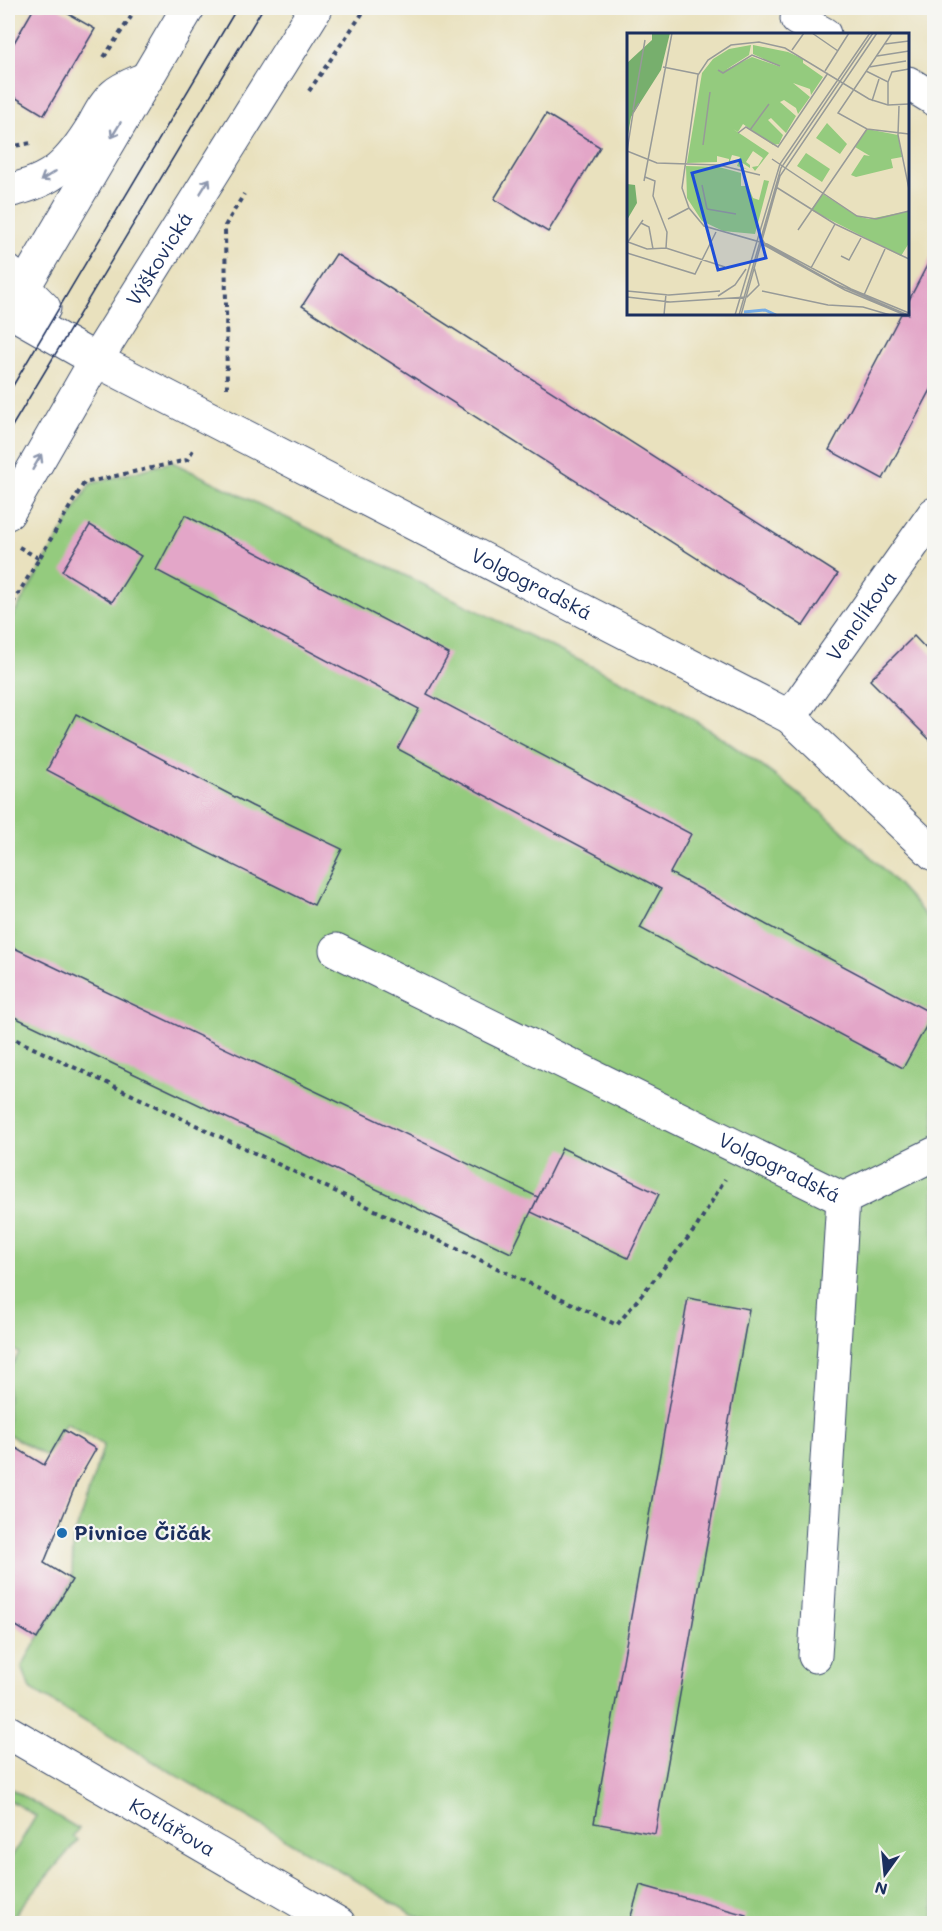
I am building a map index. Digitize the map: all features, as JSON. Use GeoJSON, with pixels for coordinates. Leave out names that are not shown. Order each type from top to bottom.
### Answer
{"type":"FeatureCollection","features":[{"type":"Feature","properties":{"kind":"street"},"geometry":{"type":"LineString","coordinates":[[11,299],[188,8]]}},
{"type":"Feature","properties":{"kind":"street","name":"Výškovická"},"geometry":{"type":"LineString","coordinates":[[8,513],[96,360],[316,8]]}},
{"type":"Feature","properties":{"kind":"street"},"geometry":{"type":"LineString","coordinates":[[266,90],[333,8]]}},
{"type":"Feature","properties":{"kind":"street"},"geometry":{"type":"LineString","coordinates":[[8,191],[44,180],[63,165],[79,148],[107,102],[122,89],[147,78]]}},
{"type":"Feature","properties":{"kind":"street"},"geometry":{"type":"LineString","coordinates":[[909,84],[934,99]]}},
{"type":"Feature","properties":{"kind":"street","name":"Volgogradská"},"geometry":{"type":"LineString","coordinates":[[11,299],[96,360],[790,717],[934,854]]}},
{"type":"Feature","properties":{"kind":"street","name":"Venclíkova"},"geometry":{"type":"LineString","coordinates":[[790,717],[934,514]]}},
{"type":"Feature","properties":{"kind":"street","name":"Volgogradská"},"geometry":{"type":"LineString","coordinates":[[336,950],[843,1199],[814,1656]]}},
{"type":"Feature","properties":{"kind":"street"},"geometry":{"type":"LineString","coordinates":[[843,1199],[934,1154]]}},
{"type":"Feature","properties":{"kind":"street","name":"Kotlářova"},"geometry":{"type":"LineString","coordinates":[[8,1731],[318,1913],[339,1923]]}},
{"type":"Feature","properties":{"kind":"path"},"geometry":{"type":"LineString","coordinates":[[303,100],[366,8]]}},
{"type":"Feature","properties":{"kind":"path"},"geometry":{"type":"LineString","coordinates":[[8,610],[84,483],[187,460],[213,420],[227,394],[225,226],[248,188]]}},
{"type":"Feature","properties":{"kind":"path"},"geometry":{"type":"LineString","coordinates":[[15,545],[40,558]]}},
{"type":"Feature","properties":{"kind":"path"},"geometry":{"type":"LineString","coordinates":[[8,1036],[617,1325],[696,1228],[743,1149]]}},
{"type":"Feature","properties":{"kind":"green space"},"geometry":{"type":"Polygon","coordinates":[[[172,462],[669,704],[742,752],[811,804],[876,862],[934,926],[934,1923],[436,1923],[412,1914],[30,1689],[22,1666],[72,1580],[73,1540],[104,1445],[66,1423],[46,1456],[8,1434],[8,1372],[19,1353],[8,1346],[8,624],[90,484],[172,462]]]}},
{"type":"Feature","properties":{"kind":"green space"},"geometry":{"type":"Polygon","coordinates":[[[8,1787],[79,1829],[73,1836],[78,1840],[9,1924],[8,1863],[36,1816],[8,1799],[8,1787]]]}},
{"type":"Feature","properties":{"kind":"building"},"geometry":{"type":"Polygon","coordinates":[[[34,8],[58,8],[95,29],[44,115],[8,93],[8,53],[34,8]]]}},
{"type":"Feature","properties":{"kind":"building"},"geometry":{"type":"Polygon","coordinates":[[[546,114],[600,147],[548,232],[494,199],[546,114]]]}},
{"type":"Feature","properties":{"kind":"building"},"geometry":{"type":"Polygon","coordinates":[[[934,252],[934,384],[883,479],[829,450],[900,315],[909,315],[909,300],[934,252]]]}},
{"type":"Feature","properties":{"kind":"building"},"geometry":{"type":"Polygon","coordinates":[[[336,254],[838,574],[803,626],[302,306],[336,254]]]}},
{"type":"Feature","properties":{"kind":"building"},"geometry":{"type":"Polygon","coordinates":[[[185,515],[449,654],[427,694],[691,834],[670,873],[933,1014],[903,1068],[640,928],[661,889],[398,749],[419,709],[156,570],[185,515]]]}},
{"type":"Feature","properties":{"kind":"building"},"geometry":{"type":"Polygon","coordinates":[[[90,525],[141,556],[112,602],[62,571],[90,525]]]}},
{"type":"Feature","properties":{"kind":"building"},"geometry":{"type":"Polygon","coordinates":[[[914,636],[934,657],[934,744],[870,680],[914,636]]]}},
{"type":"Feature","properties":{"kind":"building"},"geometry":{"type":"Polygon","coordinates":[[[76,714],[252,806],[342,849],[314,905],[47,770],[76,714]]]}},
{"type":"Feature","properties":{"kind":"building"},"geometry":{"type":"Polygon","coordinates":[[[8,945],[538,1197],[511,1253],[8,1014],[8,945]]]}},
{"type":"Feature","properties":{"kind":"building"},"geometry":{"type":"Polygon","coordinates":[[[562,1148],[659,1194],[628,1258],[531,1212],[562,1148]]]}},
{"type":"Feature","properties":{"kind":"building"},"geometry":{"type":"Polygon","coordinates":[[[688,1298],[749,1309],[655,1834],[594,1823],[688,1298]]]}},
{"type":"Feature","properties":{"kind":"building"},"geometry":{"type":"Polygon","coordinates":[[[64,1430],[96,1449],[76,1484],[44,1563],[72,1580],[37,1639],[8,1621],[8,1443],[44,1465],[64,1430]]]}},
{"type":"Feature","properties":{"kind":"building"},"geometry":{"type":"Polygon","coordinates":[[[640,1885],[746,1915],[744,1923],[629,1923],[640,1885]]]}},
{"type":"Feature","properties":{"kind":"tram line"},"geometry":{"type":"LineString","coordinates":[[8,394],[237,8]]}},
{"type":"Feature","properties":{"kind":"tram line"},"geometry":{"type":"LineString","coordinates":[[8,433],[263,8]]}},
{"type":"Feature","properties":{"kind":"tram line"},"geometry":{"type":"LineString","coordinates":[[8,368],[8,393]]}},
{"type":"Feature","properties":{"kind":"place","name":"Pivnice Čičák"},"geometry":{"type":"Point","coordinates":[62,1533]}}]}
